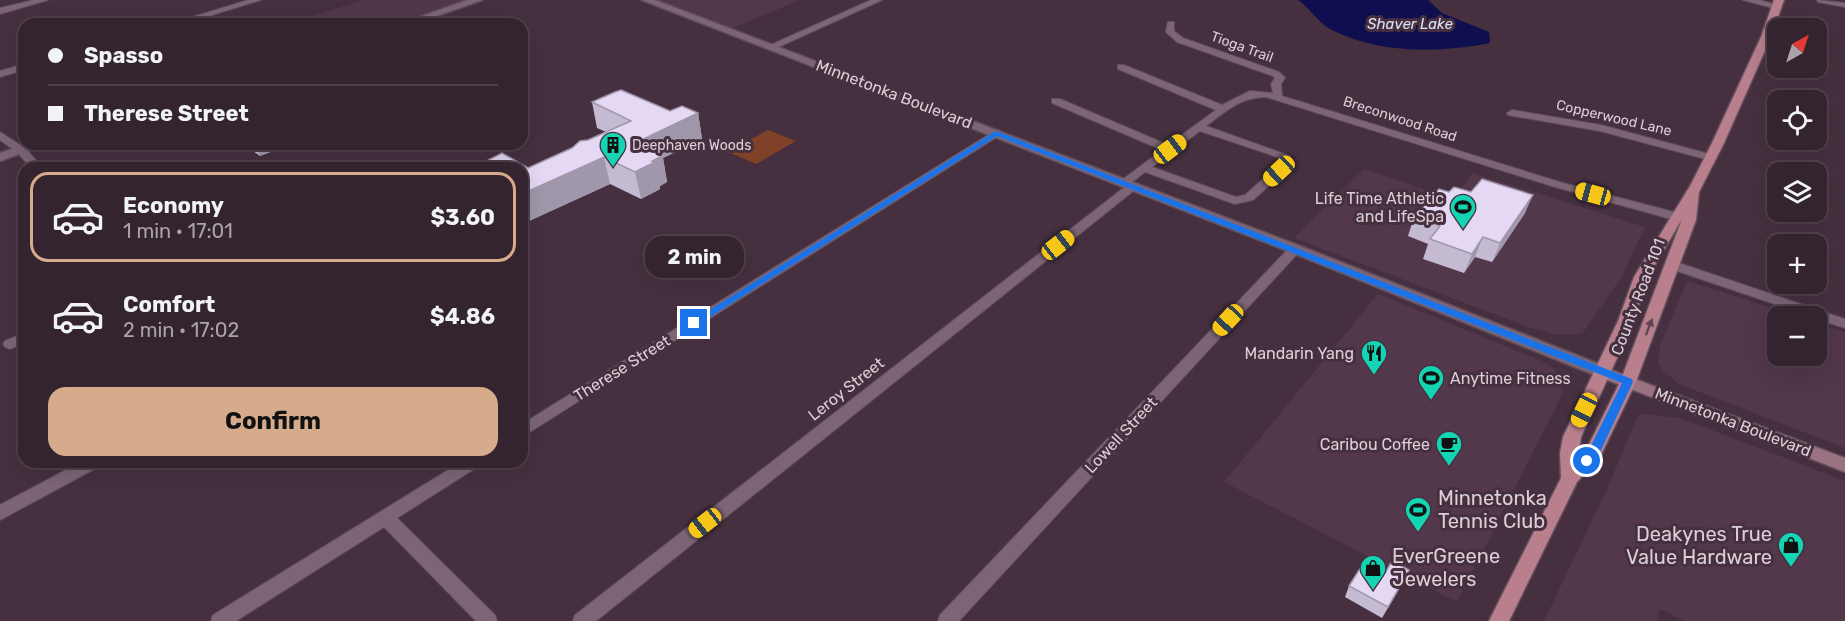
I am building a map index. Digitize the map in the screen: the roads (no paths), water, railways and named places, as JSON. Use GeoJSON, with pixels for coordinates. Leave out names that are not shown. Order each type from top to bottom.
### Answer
{"type":"FeatureCollection","features":[{"type":"Feature","properties":{"kind":"main road","name":"County Road 101"},"geometry":{"type":"LineString","coordinates":[[1569,478],[1569,453],[1572,437],[1626,321],[1641,277],[1682,218],[1743,89],[1778,3]]}},
{"type":"Feature","properties":{"kind":"main road","name":"County Road 101"},"geometry":{"type":"LineString","coordinates":[[1498,621],[1569,478],[1595,450],[1628,382],[1673,265],[1682,218]]}},
{"type":"Feature","properties":{"kind":"main road","name":"Minnetonka Boulevard"},"geometry":{"type":"LineString","coordinates":[[1603,372],[1845,465]]}},
{"type":"Feature","properties":{"kind":"street"},"geometry":{"type":"LineString","coordinates":[[0,11],[44,0]]}},
{"type":"Feature","properties":{"kind":"street"},"geometry":{"type":"LineString","coordinates":[[195,18],[257,0]]}},
{"type":"Feature","properties":{"kind":"street"},"geometry":{"type":"LineString","coordinates":[[422,18],[477,0]]}},
{"type":"Feature","properties":{"kind":"street","name":"Minnetonka Boulevard"},"geometry":{"type":"LineString","coordinates":[[647,0],[1295,249],[1603,372]]}},
{"type":"Feature","properties":{"kind":"street"},"geometry":{"type":"LineString","coordinates":[[771,47],[878,0]]}},
{"type":"Feature","properties":{"kind":"street"},"geometry":{"type":"LineString","coordinates":[[1747,0],[1778,3]]}},
{"type":"Feature","properties":{"kind":"street"},"geometry":{"type":"LineString","coordinates":[[1821,0],[1845,5]]}},
{"type":"Feature","properties":{"kind":"street","name":"Tioga Trail"},"geometry":{"type":"LineString","coordinates":[[1171,24],[1170,28],[1174,36],[1276,74],[1280,78],[1277,90]]}},
{"type":"Feature","properties":{"kind":"street"},"geometry":{"type":"LineString","coordinates":[[1121,67],[1223,109]]}},
{"type":"Feature","properties":{"kind":"street"},"geometry":{"type":"LineString","coordinates":[[0,74],[18,69]]}},
{"type":"Feature","properties":{"kind":"street","name":"Breconwood Road"},"geometry":{"type":"LineString","coordinates":[[1128,185],[1144,168],[1223,109],[1250,94],[1277,90],[1559,185],[1682,218]]}},
{"type":"Feature","properties":{"kind":"street"},"geometry":{"type":"LineString","coordinates":[[1056,101],[1170,149]]}},
{"type":"Feature","properties":{"kind":"street","name":"Copperwood Lane"},"geometry":{"type":"LineString","coordinates":[[1512,113],[1601,128],[1709,157]]}},
{"type":"Feature","properties":{"kind":"street"},"geometry":{"type":"LineString","coordinates":[[1144,168],[1236,201],[1249,198],[1287,164],[1284,156],[1199,127]]}},
{"type":"Feature","properties":{"kind":"street","name":"Therese Street"},"geometry":{"type":"LineString","coordinates":[[528,427],[996,133]]}},
{"type":"Feature","properties":{"kind":"street"},"geometry":{"type":"LineString","coordinates":[[0,135],[18,148]]}},
{"type":"Feature","properties":{"kind":"street"},"geometry":{"type":"LineString","coordinates":[[0,157],[21,150],[32,162]]}},
{"type":"Feature","properties":{"kind":"street","name":"Leroy Street"},"geometry":{"type":"LineString","coordinates":[[582,621],[1128,185]]}},
{"type":"Feature","properties":{"kind":"street","name":"Lowell Street"},"geometry":{"type":"LineString","coordinates":[[947,621],[1295,249]]}},
{"type":"Feature","properties":{"kind":"street"},"geometry":{"type":"LineString","coordinates":[[1673,265],[1845,324]]}},
{"type":"Feature","properties":{"kind":"street"},"geometry":{"type":"LineString","coordinates":[[10,344],[18,340]]}},
{"type":"Feature","properties":{"kind":"street"},"geometry":{"type":"LineString","coordinates":[[0,513],[83,468]]}},
{"type":"Feature","properties":{"kind":"street"},"geometry":{"type":"LineString","coordinates":[[220,621],[463,468]]}},
{"type":"Feature","properties":{"kind":"street"},"geometry":{"type":"LineString","coordinates":[[385,517],[488,621]]}},
{"type":"Feature","properties":{"kind":"water","name":"Shaver Lake"},"geometry":{"type":"Polygon","coordinates":[[[1298,0],[1428,0],[1442,13],[1489,32],[1490,43],[1430,50],[1369,44],[1327,27],[1298,0]]]}},
{"type":"Feature","properties":{"kind":"place","name":"Deephaven Woods"},"geometry":{"type":"Point","coordinates":[613,168]}},
{"type":"Feature","properties":{"kind":"place","name":"Life Time Athletic and LifeSpa"},"geometry":{"type":"Point","coordinates":[1463,230]}},
{"type":"Feature","properties":{"kind":"place","name":"Mandarin Yang"},"geometry":{"type":"Point","coordinates":[1374,376]}},
{"type":"Feature","properties":{"kind":"place","name":"Anytime Fitness"},"geometry":{"type":"Point","coordinates":[1431,401]}},
{"type":"Feature","properties":{"kind":"place","name":"Caribou Coffee"},"geometry":{"type":"Point","coordinates":[1449,467]}},
{"type":"Feature","properties":{"kind":"place","name":"Minnetonka Tennis Club"},"geometry":{"type":"Point","coordinates":[1418,533]}},
{"type":"Feature","properties":{"kind":"place","name":"Deakynes True Value Hardware"},"geometry":{"type":"Point","coordinates":[1791,568]}},
{"type":"Feature","properties":{"kind":"place","name":"EverGreene Jewelers"},"geometry":{"type":"Point","coordinates":[1373,591]}}]}
